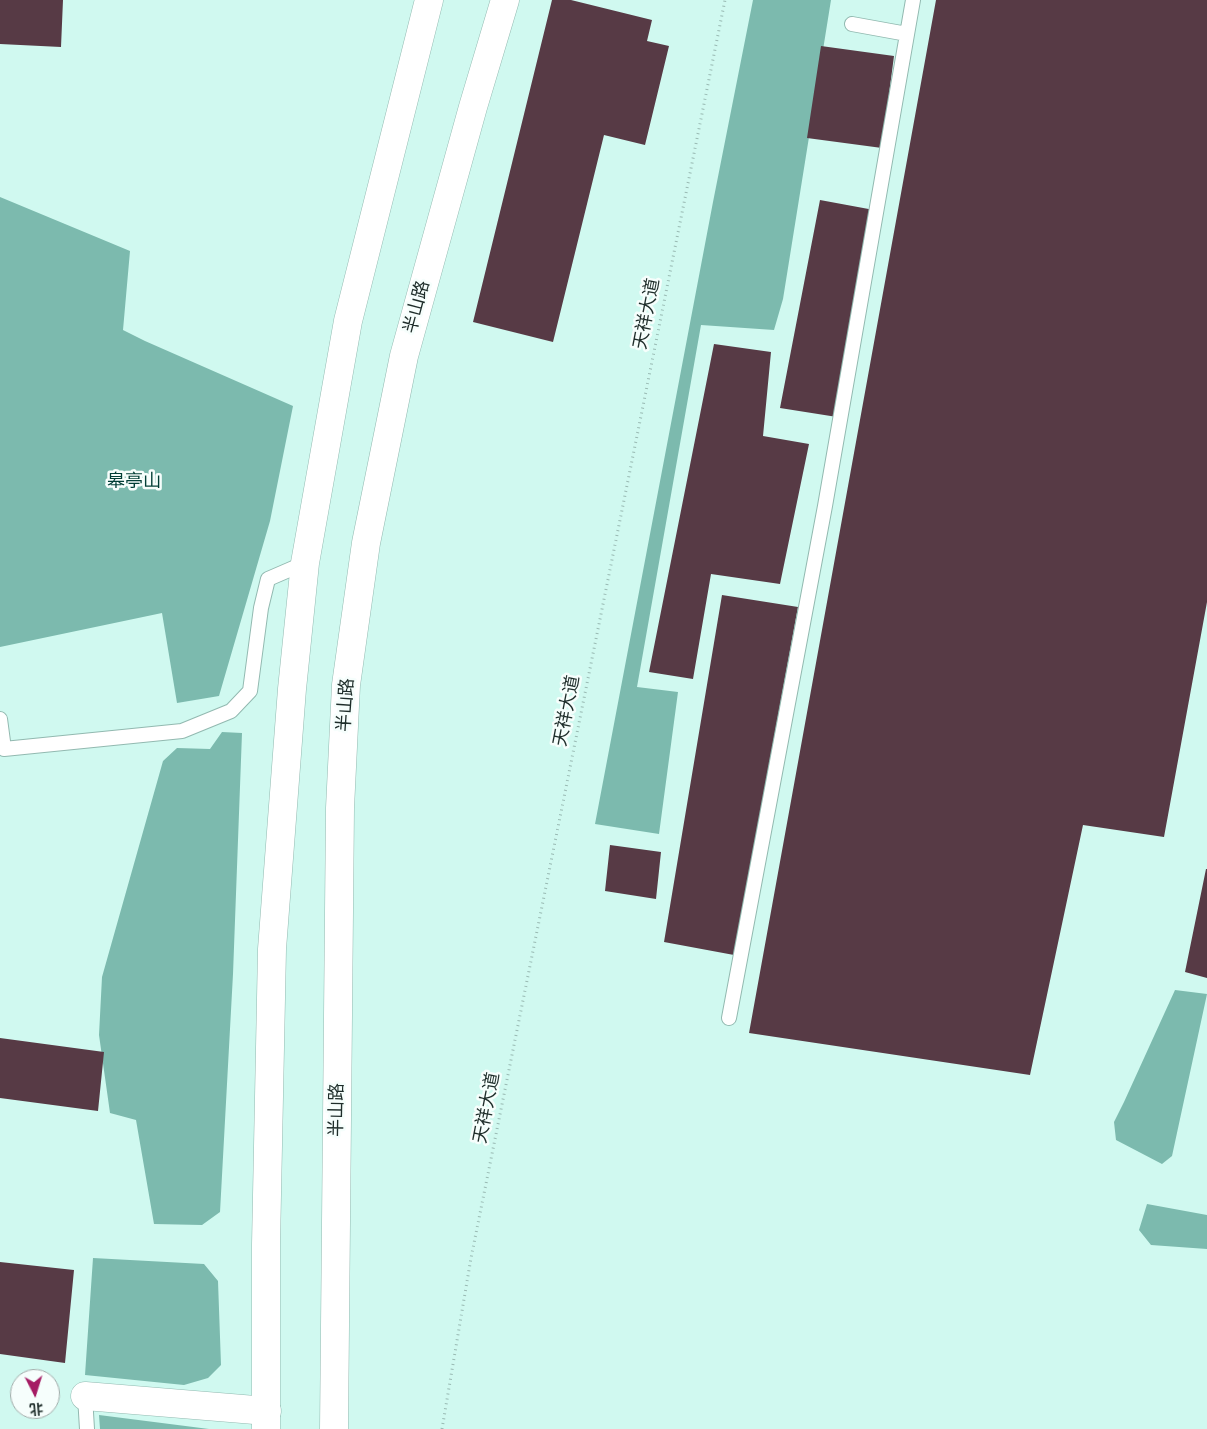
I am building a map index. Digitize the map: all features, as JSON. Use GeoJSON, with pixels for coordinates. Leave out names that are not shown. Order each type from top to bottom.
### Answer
{"type":"FeatureCollection","features":[{"type":"Feature","properties":{"kind":"main road"},"geometry":{"type":"LineString","coordinates":[[85,1396],[266,1420],[266,1244],[272,949],[292,689],[306,563],[348,321],[428,0]]}},
{"type":"Feature","properties":{"kind":"main road","name":"半山路"},"geometry":{"type":"LineString","coordinates":[[334,1429],[340,808],[346,685],[366,543],[404,356],[472,107],[505,0]]}},
{"type":"Feature","properties":{"kind":"lane"},"geometry":{"type":"LineString","coordinates":[[729,1018],[825,506],[914,0]]}},
{"type":"Feature","properties":{"kind":"lane"},"geometry":{"type":"LineString","coordinates":[[852,24],[908,34]]}},
{"type":"Feature","properties":{"kind":"lane"},"geometry":{"type":"LineString","coordinates":[[0,719],[4,749],[182,731],[232,711],[250,691],[268,580],[306,563]]}},
{"type":"Feature","properties":{"kind":"lane"},"geometry":{"type":"LineString","coordinates":[[85,1396],[87,1429]]}},
{"type":"Feature","properties":{"kind":"path","name":"天祥大道"},"geometry":{"type":"LineString","coordinates":[[442,1429],[473,1248],[725,0]]}},
{"type":"Feature","properties":{"kind":"green space"},"geometry":{"type":"Polygon","coordinates":[[[753,0],[831,0],[783,299],[774,330],[701,325],[637,687],[678,692],[659,834],[595,824],[753,0]]]}},
{"type":"Feature","properties":{"kind":"green space","name":"皋亭山"},"geometry":{"type":"Polygon","coordinates":[[[0,197],[130,251],[123,330],[293,406],[270,521],[219,696],[177,703],[162,613],[0,647],[0,197]]]}},
{"type":"Feature","properties":{"kind":"green space"},"geometry":{"type":"Polygon","coordinates":[[[222,732],[242,733],[233,974],[220,1212],[202,1225],[154,1224],[136,1120],[110,1113],[99,1035],[102,977],[163,761],[177,748],[210,749],[222,732]]]}},
{"type":"Feature","properties":{"kind":"green space"},"geometry":{"type":"Polygon","coordinates":[[[1175,990],[1207,994],[1172,1156],[1162,1164],[1116,1140],[1114,1122],[1175,990]]]}},
{"type":"Feature","properties":{"kind":"green space"},"geometry":{"type":"Polygon","coordinates":[[[1147,1204],[1207,1215],[1207,1249],[1151,1245],[1139,1230],[1147,1204]]]}},
{"type":"Feature","properties":{"kind":"green space"},"geometry":{"type":"Polygon","coordinates":[[[93,1258],[204,1264],[218,1281],[221,1365],[208,1378],[184,1385],[85,1375],[93,1258]]]}},
{"type":"Feature","properties":{"kind":"green space"},"geometry":{"type":"Polygon","coordinates":[[[99,1415],[209,1429],[100,1429],[99,1415]]]}},
{"type":"Feature","properties":{"kind":"building"},"geometry":{"type":"Polygon","coordinates":[[[0,0],[63,0],[61,47],[0,44],[0,0]]]}},
{"type":"Feature","properties":{"kind":"building"},"geometry":{"type":"Polygon","coordinates":[[[552,0],[571,0],[652,20],[647,41],[669,46],[645,145],[604,135],[553,342],[473,322],[552,0]]]}},
{"type":"Feature","properties":{"kind":"building"},"geometry":{"type":"Polygon","coordinates":[[[936,0],[1207,0],[1207,602],[1164,837],[1083,825],[1030,1075],[749,1033],[936,0]]]}},
{"type":"Feature","properties":{"kind":"building"},"geometry":{"type":"Polygon","coordinates":[[[821,46],[894,56],[882,148],[807,138],[821,46]]]}},
{"type":"Feature","properties":{"kind":"building"},"geometry":{"type":"Polygon","coordinates":[[[820,200],[874,210],[837,417],[780,408],[820,200]]]}},
{"type":"Feature","properties":{"kind":"building"},"geometry":{"type":"Polygon","coordinates":[[[714,344],[771,352],[763,436],[809,444],[780,584],[711,574],[693,679],[649,672],[714,344]]]}},
{"type":"Feature","properties":{"kind":"building"},"geometry":{"type":"Polygon","coordinates":[[[722,595],[798,607],[734,955],[664,942],[722,595]]]}},
{"type":"Feature","properties":{"kind":"building"},"geometry":{"type":"Polygon","coordinates":[[[610,845],[661,852],[656,899],[605,891],[610,845]]]}},
{"type":"Feature","properties":{"kind":"building"},"geometry":{"type":"Polygon","coordinates":[[[1207,869],[1207,978],[1185,972],[1207,869]]]}},
{"type":"Feature","properties":{"kind":"building"},"geometry":{"type":"Polygon","coordinates":[[[0,1038],[104,1052],[98,1111],[0,1098],[0,1038]]]}},
{"type":"Feature","properties":{"kind":"building"},"geometry":{"type":"Polygon","coordinates":[[[0,1262],[74,1270],[65,1363],[0,1354],[0,1262]]]}}]}
